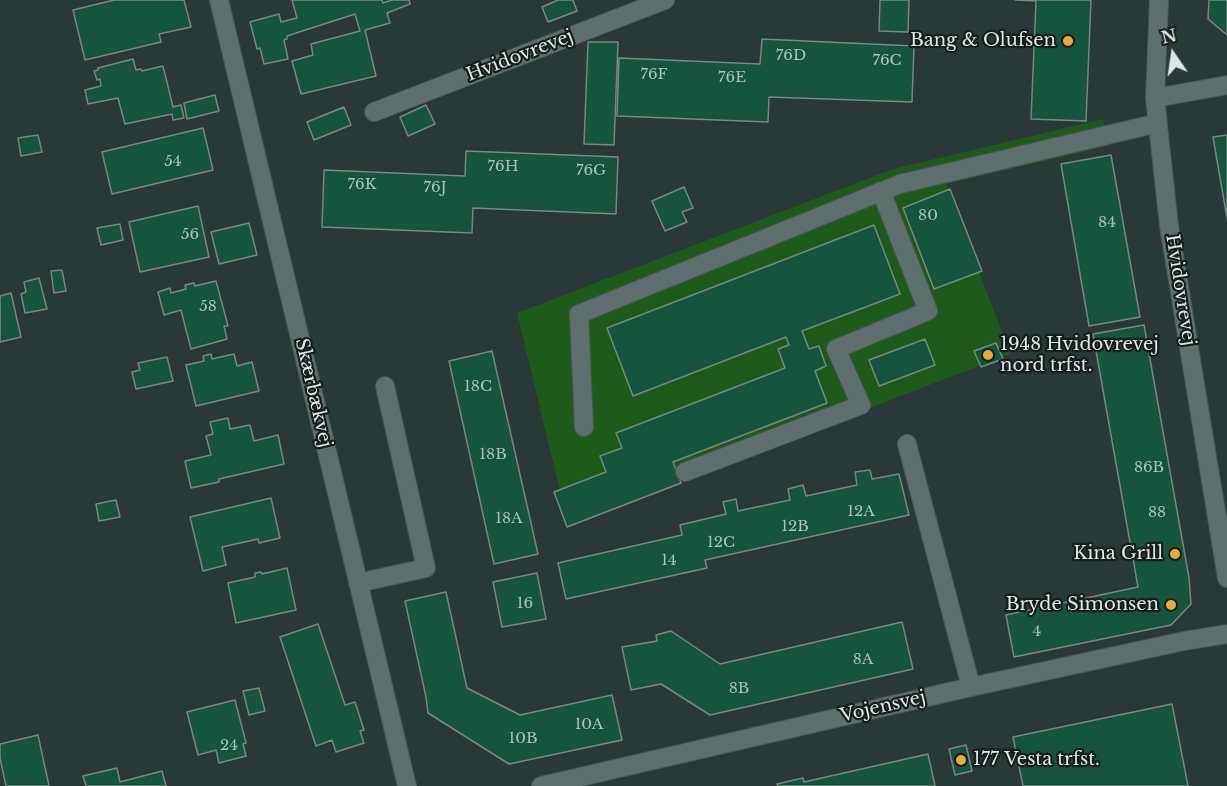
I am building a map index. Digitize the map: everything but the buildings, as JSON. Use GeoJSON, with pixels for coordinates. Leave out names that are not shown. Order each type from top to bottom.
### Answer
{"type":"FeatureCollection","features":[{"type":"Feature","properties":{"kind":"street","name":"Skærbækvej"},"geometry":{"type":"LineString","coordinates":[[219,0],[407,786]]}},
{"type":"Feature","properties":{"kind":"street","name":"Hvidovrevej"},"geometry":{"type":"LineString","coordinates":[[374,112],[665,0]]}},
{"type":"Feature","properties":{"kind":"street","name":"Hvidovrevej"},"geometry":{"type":"LineString","coordinates":[[1159,0],[1155,98],[1169,226],[1221,498],[1227,578]]}},
{"type":"Feature","properties":{"kind":"street"},"geometry":{"type":"LineString","coordinates":[[1155,98],[1227,85]]}},
{"type":"Feature","properties":{"kind":"street"},"geometry":{"type":"LineString","coordinates":[[584,427],[579,314],[900,184],[1158,123]]}},
{"type":"Feature","properties":{"kind":"street"},"geometry":{"type":"LineString","coordinates":[[685,472],[861,405],[836,349],[927,311],[881,191]]}},
{"type":"Feature","properties":{"kind":"street"},"geometry":{"type":"LineString","coordinates":[[358,583],[426,568],[385,386]]}},
{"type":"Feature","properties":{"kind":"street"},"geometry":{"type":"LineString","coordinates":[[908,444],[971,687]]}},
{"type":"Feature","properties":{"kind":"street","name":"Vojensvej"},"geometry":{"type":"LineString","coordinates":[[552,785],[971,687],[1227,634]]}},
{"type":"Feature","properties":{"kind":"green space"},"geometry":{"type":"Polygon","coordinates":[[[1103,119],[1108,146],[946,184],[1010,354],[568,524],[517,313],[893,169],[1103,119]]]}},
{"type":"Feature","properties":{"kind":"place","name":"Bang & Olufsen"},"geometry":{"type":"Point","coordinates":[1068,41]}},
{"type":"Feature","properties":{"kind":"place","name":"1948 Hvidovrevej nord trfst."},"geometry":{"type":"Point","coordinates":[988,355]}},
{"type":"Feature","properties":{"kind":"place","name":"Kina Grill"},"geometry":{"type":"Point","coordinates":[1175,554]}},
{"type":"Feature","properties":{"kind":"place","name":"Bryde Simonsen"},"geometry":{"type":"Point","coordinates":[1171,605]}},
{"type":"Feature","properties":{"kind":"place","name":"177 Vesta trfst."},"geometry":{"type":"Point","coordinates":[961,760]}}]}
